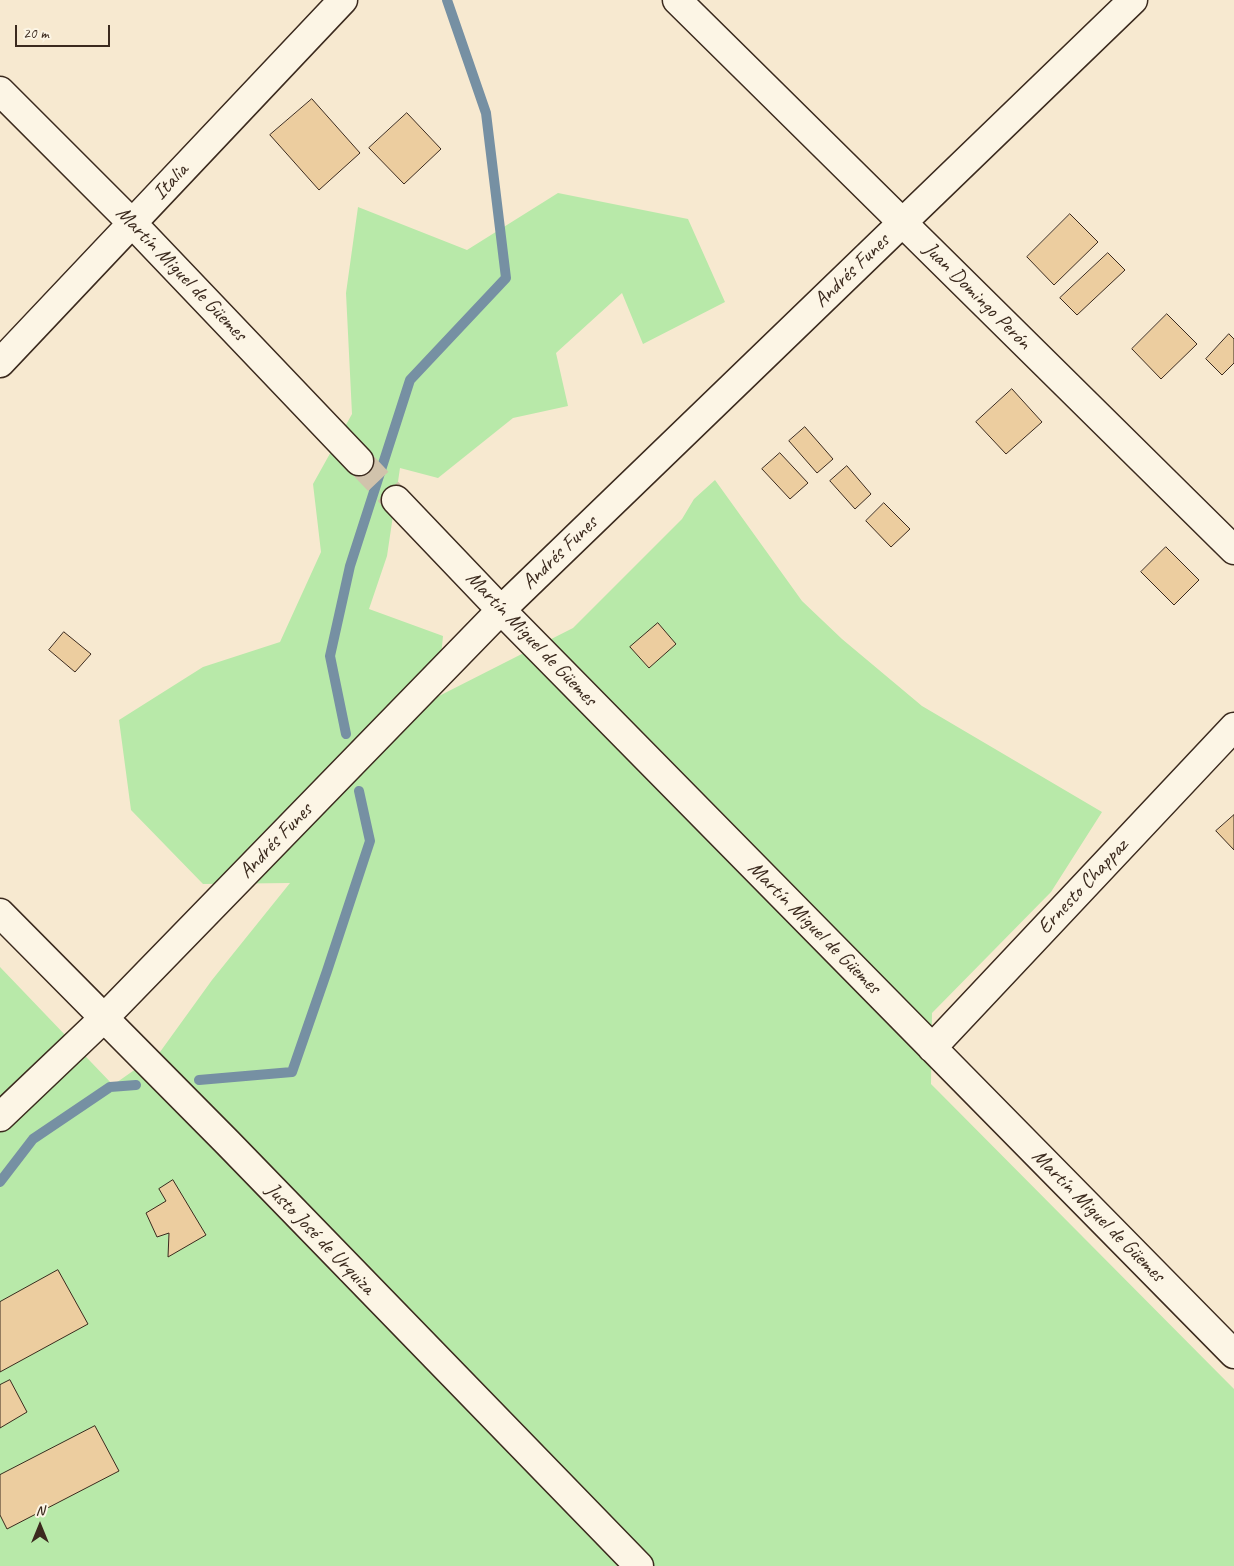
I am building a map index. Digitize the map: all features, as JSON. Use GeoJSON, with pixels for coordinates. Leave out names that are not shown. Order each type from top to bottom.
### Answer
{"type":"FeatureCollection","features":[{"type":"Feature","properties":{"kind":"street","name":"Italia"},"geometry":{"type":"LineString","coordinates":[[0,364],[343,0]]}},
{"type":"Feature","properties":{"kind":"street","name":"Juan Domingo Perón"},"geometry":{"type":"LineString","coordinates":[[677,0],[1234,550]]}},
{"type":"Feature","properties":{"kind":"street","name":"Andrés Funes"},"geometry":{"type":"LineString","coordinates":[[0,1117],[104,1018],[501,610],[1133,0]]}},
{"type":"Feature","properties":{"kind":"street","name":"Martín Miguel de Güemes"},"geometry":{"type":"LineString","coordinates":[[0,91],[132,223],[359,461]]}},
{"type":"Feature","properties":{"kind":"street","name":"Martín Miguel de Güemes"},"geometry":{"type":"LineString","coordinates":[[396,500],[501,610],[1234,1354]]}},
{"type":"Feature","properties":{"kind":"street","name":"Ernesto Chappaz"},"geometry":{"type":"LineString","coordinates":[[932,1048],[1234,727]]}},
{"type":"Feature","properties":{"kind":"street","name":"Justo José de Urquiza"},"geometry":{"type":"LineString","coordinates":[[0,913],[639,1566]]}},
{"type":"Feature","properties":{"kind":"green space"},"geometry":{"type":"Polygon","coordinates":[[[558,193],[688,219],[725,302],[643,344],[622,293],[556,353],[568,406],[513,418],[438,478],[400,468],[387,556],[369,609],[443,636],[437,697],[573,628],[682,519],[694,499],[715,480],[802,601],[842,639],[922,706],[1102,812],[1051,892],[932,1013],[931,1084],[1234,1389],[1234,1566],[0,1566],[0,967],[113,1085],[160,1052],[212,980],[290,883],[203,884],[131,810],[119,720],[203,667],[280,642],[321,552],[313,484],[352,414],[346,293],[358,207],[467,250],[558,193]]]}},
{"type":"Feature","properties":{"kind":"building"},"geometry":{"type":"Polygon","coordinates":[[[312,99],[360,153],[319,190],[270,135],[312,99]]]}},
{"type":"Feature","properties":{"kind":"building"},"geometry":{"type":"Polygon","coordinates":[[[407,113],[441,149],[404,184],[369,148],[407,113]]]}},
{"type":"Feature","properties":{"kind":"building"},"geometry":{"type":"Polygon","coordinates":[[[1070,214],[1098,242],[1054,285],[1027,257],[1070,214]]]}},
{"type":"Feature","properties":{"kind":"building"},"geometry":{"type":"Polygon","coordinates":[[[1108,253],[1125,270],[1077,315],[1060,298],[1108,253]]]}},
{"type":"Feature","properties":{"kind":"building"},"geometry":{"type":"Polygon","coordinates":[[[1167,314],[1197,344],[1161,379],[1132,349],[1167,314]]]}},
{"type":"Feature","properties":{"kind":"building"},"geometry":{"type":"Polygon","coordinates":[[[1229,334],[1234,339],[1234,363],[1222,375],[1206,359],[1229,334]]]}},
{"type":"Feature","properties":{"kind":"building"},"geometry":{"type":"Polygon","coordinates":[[[1012,389],[1042,422],[1006,454],[976,422],[1012,389]]]}},
{"type":"Feature","properties":{"kind":"building"},"geometry":{"type":"Polygon","coordinates":[[[805,427],[833,459],[817,473],[789,441],[805,427]]]}},
{"type":"Feature","properties":{"kind":"building"},"geometry":{"type":"Polygon","coordinates":[[[780,453],[808,483],[790,499],[762,469],[780,453]]]}},
{"type":"Feature","properties":{"kind":"building"},"geometry":{"type":"Polygon","coordinates":[[[847,466],[871,494],[855,509],[830,481],[847,466]]]}},
{"type":"Feature","properties":{"kind":"building"},"geometry":{"type":"Polygon","coordinates":[[[884,503],[910,529],[891,547],[866,521],[884,503]]]}},
{"type":"Feature","properties":{"kind":"building"},"geometry":{"type":"Polygon","coordinates":[[[1166,547],[1199,580],[1174,605],[1141,572],[1166,547]]]}},
{"type":"Feature","properties":{"kind":"building"},"geometry":{"type":"Polygon","coordinates":[[[658,623],[676,644],[649,668],[630,647],[658,623]]]}},
{"type":"Feature","properties":{"kind":"building"},"geometry":{"type":"Polygon","coordinates":[[[64,632],[91,654],[75,672],[49,650],[64,632]]]}},
{"type":"Feature","properties":{"kind":"building"},"geometry":{"type":"Polygon","coordinates":[[[1234,815],[1234,850],[1216,831],[1234,815]]]}},
{"type":"Feature","properties":{"kind":"building"},"geometry":{"type":"Polygon","coordinates":[[[173,1180],[206,1235],[168,1257],[169,1233],[157,1237],[146,1213],[166,1201],[159,1189],[173,1180]]]}},
{"type":"Feature","properties":{"kind":"building"},"geometry":{"type":"Polygon","coordinates":[[[58,1270],[88,1324],[0,1372],[0,1302],[58,1270]]]}},
{"type":"Feature","properties":{"kind":"building"},"geometry":{"type":"Polygon","coordinates":[[[10,1380],[27,1412],[0,1428],[0,1385],[10,1380]]]}},
{"type":"Feature","properties":{"kind":"building"},"geometry":{"type":"Polygon","coordinates":[[[95,1426],[119,1471],[7,1529],[0,1515],[0,1475],[95,1426]]]}},
{"type":"Feature","properties":{"kind":"waterway"},"geometry":{"type":"LineString","coordinates":[[346,734],[330,656],[350,566],[410,380],[506,278],[486,113],[447,0]]}},
{"type":"Feature","properties":{"kind":"waterway"},"geometry":{"type":"LineString","coordinates":[[199,1080],[292,1072],[370,841],[359,791]]}},
{"type":"Feature","properties":{"kind":"waterway"},"geometry":{"type":"LineString","coordinates":[[0,1182],[33,1139],[110,1087],[136,1085]]}},
{"type":"Feature","properties":{"kind":"tunnel"},"geometry":{"type":"LineString","coordinates":[[359,461],[396,500]]}}]}
